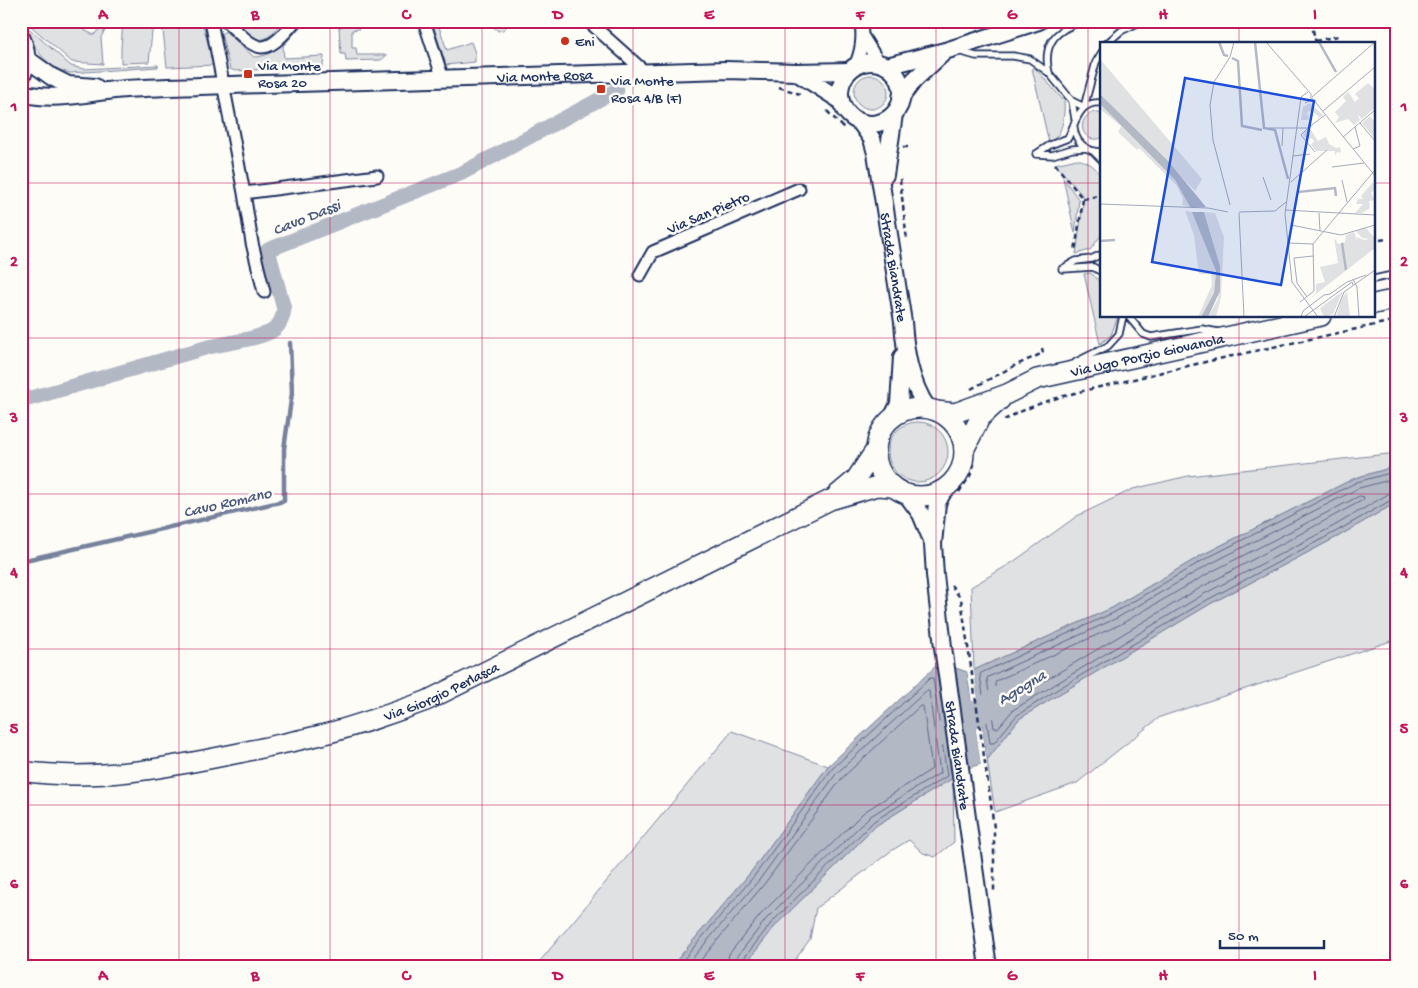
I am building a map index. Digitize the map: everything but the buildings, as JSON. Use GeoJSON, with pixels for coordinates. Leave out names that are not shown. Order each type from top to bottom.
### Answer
{"type":"FeatureCollection","features":[{"type":"Feature","properties":{"kind":"main road"},"geometry":{"type":"LineString","coordinates":[[883,64],[949,50],[1039,21]]}},
{"type":"Feature","properties":{"kind":"main road"},"geometry":{"type":"LineString","coordinates":[[21,37],[25,45],[27,60],[25,71],[21,78]]}},
{"type":"Feature","properties":{"kind":"main road"},"geometry":{"type":"LineString","coordinates":[[901,98],[914,80],[949,50]]}},
{"type":"Feature","properties":{"kind":"main road","name":"Via Monte Rosa"},"geometry":{"type":"LineString","coordinates":[[27,60],[52,78],[68,85],[115,90]]}},
{"type":"Feature","properties":{"kind":"main road"},"geometry":{"type":"LineString","coordinates":[[796,72],[840,100],[856,128],[878,123],[894,114],[901,98],[899,80],[894,72],[883,64],[871,61],[852,68],[841,84],[840,100]]}},
{"type":"Feature","properties":{"kind":"main road","name":"Via Monte Rosa"},"geometry":{"type":"LineString","coordinates":[[21,93],[69,97],[115,90],[223,86],[726,70],[796,72],[852,68]]}},
{"type":"Feature","properties":{"kind":"main road","name":"Strada Biandrate"},"geometry":{"type":"LineString","coordinates":[[883,190],[894,114]]}},
{"type":"Feature","properties":{"kind":"main road","name":"Strada Biandrate"},"geometry":{"type":"LineString","coordinates":[[856,128],[872,139],[876,153],[905,345],[918,394],[932,410]]}},
{"type":"Feature","properties":{"kind":"main road"},"geometry":{"type":"LineString","coordinates":[[1376,304],[1397,299]]}},
{"type":"Feature","properties":{"kind":"main road","name":"Via Ugo Porzio Giovanola"},"geometry":{"type":"LineString","coordinates":[[932,410],[955,413],[1006,394],[1037,379],[1312,318]]}},
{"type":"Feature","properties":{"kind":"main road","name":"Strada Biandrate"},"geometry":{"type":"LineString","coordinates":[[893,416],[899,404],[901,358],[905,345]]}},
{"type":"Feature","properties":{"kind":"main road","name":"Via Ugo Porzio Giovanola"},"geometry":{"type":"LineString","coordinates":[[970,453],[980,418],[1006,394]]}},
{"type":"Feature","properties":{"kind":"main road"},"geometry":{"type":"LineString","coordinates":[[915,408],[932,410],[947,417],[956,426],[970,453],[963,461],[953,481],[952,491],[921,496],[900,491],[885,480],[880,471],[875,451],[877,438],[893,416],[904,410],[915,408]]}},
{"type":"Feature","properties":{"kind":"main road","name":"Via Giorgio Perlasca"},"geometry":{"type":"LineString","coordinates":[[830,500],[856,479],[875,451]]}},
{"type":"Feature","properties":{"kind":"main road","name":"Via Giorgio Perlasca"},"geometry":{"type":"LineString","coordinates":[[21,771],[46,775],[116,775],[170,768],[317,736],[379,718],[434,696],[830,500],[877,486],[900,491]]}},
{"type":"Feature","properties":{"kind":"main road","name":"Strada Biandrate"},"geometry":{"type":"LineString","coordinates":[[900,491],[920,514],[933,544]]}},
{"type":"Feature","properties":{"kind":"main road","name":"Strada Biandrate"},"geometry":{"type":"LineString","coordinates":[[952,491],[937,503],[933,544],[943,647],[988,967]]}},
{"type":"Feature","properties":{"kind":"street"},"geometry":{"type":"LineString","coordinates":[[212,21],[252,243],[264,292]]}},
{"type":"Feature","properties":{"kind":"street"},"geometry":{"type":"LineString","coordinates":[[226,21],[248,42],[262,48],[271,46],[280,39],[295,21]]}},
{"type":"Feature","properties":{"kind":"street"},"geometry":{"type":"LineString","coordinates":[[424,21],[444,79]]}},
{"type":"Feature","properties":{"kind":"street"},"geometry":{"type":"LineString","coordinates":[[588,21],[645,72]]}},
{"type":"Feature","properties":{"kind":"street"},"geometry":{"type":"LineString","coordinates":[[852,68],[860,54],[863,37],[861,21]]}},
{"type":"Feature","properties":{"kind":"street"},"geometry":{"type":"LineString","coordinates":[[863,37],[883,64]]}},
{"type":"Feature","properties":{"kind":"street"},"geometry":{"type":"LineString","coordinates":[[244,193],[377,176]]}},
{"type":"Feature","properties":{"kind":"street","name":"Via San Pietro"},"geometry":{"type":"LineString","coordinates":[[640,275],[653,252],[799,189]]}},
{"type":"Feature","properties":{"kind":"lane"},"geometry":{"type":"LineString","coordinates":[[1049,73],[1047,50],[1055,37],[1063,29],[1081,21]]}},
{"type":"Feature","properties":{"kind":"lane"},"geometry":{"type":"LineString","coordinates":[[1108,42],[1121,31],[1142,21]]}},
{"type":"Feature","properties":{"kind":"lane"},"geometry":{"type":"LineString","coordinates":[[949,50],[976,56],[1013,56],[1030,59],[1049,73],[1072,101],[1084,107]]}},
{"type":"Feature","properties":{"kind":"lane"},"geometry":{"type":"LineString","coordinates":[[1084,107],[1096,62],[1100,55]]}},
{"type":"Feature","properties":{"kind":"lane"},"geometry":{"type":"LineString","coordinates":[[1072,101],[1077,139],[1086,148],[1100,152]]}},
{"type":"Feature","properties":{"kind":"lane"},"geometry":{"type":"LineString","coordinates":[[1075,119],[1084,107],[1093,103],[1100,103]]}},
{"type":"Feature","properties":{"kind":"lane"},"geometry":{"type":"LineString","coordinates":[[1074,127],[1068,138],[1050,145],[1036,154],[1052,155],[1072,149],[1086,148]]}},
{"type":"Feature","properties":{"kind":"lane"},"geometry":{"type":"LineString","coordinates":[[1093,151],[1100,158]]}},
{"type":"Feature","properties":{"kind":"lane"},"geometry":{"type":"LineString","coordinates":[[1100,255],[1076,262],[1062,270],[1093,267],[1100,271]]}},
{"type":"Feature","properties":{"kind":"lane"},"geometry":{"type":"LineString","coordinates":[[1376,279],[1397,274]]}},
{"type":"Feature","properties":{"kind":"lane"},"geometry":{"type":"LineString","coordinates":[[1037,379],[1108,346],[1119,334],[1123,318]]}},
{"type":"Feature","properties":{"kind":"lane"},"geometry":{"type":"LineString","coordinates":[[1130,318],[1143,334],[1151,338],[1202,329],[1235,335]]}},
{"type":"Feature","properties":{"kind":"path"},"geometry":{"type":"LineString","coordinates":[[1311,21],[1316,42],[1338,36]]}},
{"type":"Feature","properties":{"kind":"path"},"geometry":{"type":"LineString","coordinates":[[773,86],[808,97]]}},
{"type":"Feature","properties":{"kind":"path"},"geometry":{"type":"LineString","coordinates":[[826,110],[856,128]]}},
{"type":"Feature","properties":{"kind":"path"},"geometry":{"type":"LineString","coordinates":[[1054,163],[1083,199],[1075,255]]}},
{"type":"Feature","properties":{"kind":"path"},"geometry":{"type":"LineString","coordinates":[[900,170],[907,245]]}},
{"type":"Feature","properties":{"kind":"path"},"geometry":{"type":"LineString","coordinates":[[1083,199],[1100,195]]}},
{"type":"Feature","properties":{"kind":"path"},"geometry":{"type":"LineString","coordinates":[[1380,240],[1386,239]]}},
{"type":"Feature","properties":{"kind":"path"},"geometry":{"type":"LineString","coordinates":[[1000,422],[1022,410],[1061,396],[1192,364],[1397,320]]}},
{"type":"Feature","properties":{"kind":"path"},"geometry":{"type":"LineString","coordinates":[[968,391],[1014,366],[1043,353],[1042,348]]}},
{"type":"Feature","properties":{"kind":"path"},"geometry":{"type":"LineString","coordinates":[[952,491],[966,484],[970,476],[975,464],[970,453]]}},
{"type":"Feature","properties":{"kind":"path"},"geometry":{"type":"LineString","coordinates":[[946,578],[961,599],[990,797]]}},
{"type":"Feature","properties":{"kind":"shaded area"},"geometry":{"type":"Polygon","coordinates":[[[25,21],[83,21],[84,30],[94,35],[107,21],[111,21],[101,37],[103,64],[72,62],[25,21]]]}},
{"type":"Feature","properties":{"kind":"shaded area"},"geometry":{"type":"Polygon","coordinates":[[[123,21],[153,21],[149,62],[121,63],[123,21]]]}},
{"type":"Feature","properties":{"kind":"shaded area"},"geometry":{"type":"Polygon","coordinates":[[[162,21],[202,21],[214,65],[167,67],[162,21]]]}},
{"type":"Feature","properties":{"kind":"shaded area"},"geometry":{"type":"Polygon","coordinates":[[[236,21],[283,21],[265,39],[260,39],[255,38],[236,21]]]}},
{"type":"Feature","properties":{"kind":"shaded area"},"geometry":{"type":"Polygon","coordinates":[[[432,21],[437,21],[447,50],[471,42],[475,53],[475,62],[446,65],[432,21]]]}},
{"type":"Feature","properties":{"kind":"shaded area"},"geometry":{"type":"Polygon","coordinates":[[[487,21],[512,21],[503,30],[498,31],[487,21]]]}},
{"type":"Feature","properties":{"kind":"shaded area"},"geometry":{"type":"Polygon","coordinates":[[[358,22],[359,29],[352,30],[352,48],[356,48],[357,55],[387,55],[381,60],[346,61],[345,54],[341,54],[339,28],[358,22]]]}},
{"type":"Feature","properties":{"kind":"shaded area"},"geometry":{"type":"Polygon","coordinates":[[[23,23],[71,66],[84,69],[158,65],[158,67],[70,73],[60,70],[46,61],[40,54],[23,23]]]}},
{"type":"Feature","properties":{"kind":"shaded area"},"geometry":{"type":"Polygon","coordinates":[[[298,24],[302,25],[283,46],[284,58],[324,56],[323,66],[235,71],[230,69],[221,34],[225,31],[254,57],[274,51],[298,24]]]}},
{"type":"Feature","properties":{"kind":"shaded area"},"geometry":{"type":"Polygon","coordinates":[[[1032,68],[1035,68],[1064,101],[1060,131],[1054,140],[1049,143],[1032,68]]]}},
{"type":"Feature","properties":{"kind":"shaded area"},"geometry":{"type":"Polygon","coordinates":[[[871,75],[883,80],[888,92],[883,104],[871,109],[859,104],[854,92],[859,80],[871,75]]]}},
{"type":"Feature","properties":{"kind":"shaded area"},"geometry":{"type":"Polygon","coordinates":[[[1094,112],[1100,114],[1100,138],[1090,138],[1085,135],[1082,125],[1088,115],[1094,112]]]}},
{"type":"Feature","properties":{"kind":"shaded area"},"geometry":{"type":"Polygon","coordinates":[[[1077,159],[1093,166],[1100,175],[1100,237],[1090,250],[1076,254],[1083,203],[1082,195],[1055,164],[1077,159]]]}},
{"type":"Feature","properties":{"kind":"shaded area"},"geometry":{"type":"Polygon","coordinates":[[[1063,178],[1079,200],[1075,233],[1063,178]]]}},
{"type":"Feature","properties":{"kind":"shaded area"},"geometry":{"type":"Polygon","coordinates":[[[1090,273],[1100,284],[1100,318],[1117,318],[1111,335],[1100,344],[1084,274],[1090,273]]]}},
{"type":"Feature","properties":{"kind":"shaded area"},"geometry":{"type":"Polygon","coordinates":[[[918,422],[935,427],[943,435],[948,452],[943,469],[935,477],[918,482],[901,477],[893,469],[888,452],[893,435],[901,427],[918,422]]]}},
{"type":"Feature","properties":{"kind":"shaded area"},"geometry":{"type":"Polygon","coordinates":[[[1397,453],[1397,466],[1355,478],[1202,555],[1112,608],[974,670],[971,587],[1013,562],[1077,516],[1133,489],[1188,476],[1397,453]]]}},
{"type":"Feature","properties":{"kind":"shaded area"},"geometry":{"type":"Polygon","coordinates":[[[1397,502],[1397,639],[1160,717],[1077,783],[995,812],[987,760],[1019,719],[1210,604],[1339,536],[1397,502]]]}},
{"type":"Feature","properties":{"kind":"shaded area"},"geometry":{"type":"Polygon","coordinates":[[[732,731],[828,766],[751,872],[671,967],[535,967],[732,731]]]}},
{"type":"Feature","properties":{"kind":"shaded area"},"geometry":{"type":"Polygon","coordinates":[[[953,778],[954,842],[935,857],[923,853],[909,840],[891,851],[816,908],[810,939],[790,967],[743,967],[776,925],[877,825],[953,778]]]}},
{"type":"Feature","properties":{"kind":"water"},"geometry":{"type":"Polygon","coordinates":[[[1397,466],[1397,502],[1339,536],[1210,604],[1019,719],[987,760],[974,670],[1112,608],[1202,555],[1355,478],[1397,466]]]}},
{"type":"Feature","properties":{"kind":"water"},"geometry":{"type":"Polygon","coordinates":[[[937,665],[953,778],[877,825],[776,925],[743,967],[671,967],[751,872],[828,766],[937,665]]]}},
{"type":"Feature","properties":{"kind":"water"},"geometry":{"type":"Polygon","coordinates":[[[953,667],[967,672],[981,764],[968,768],[953,667]]]}},
{"type":"Feature","properties":{"kind":"pier"},"geometry":{"type":"Polygon","coordinates":[[[974,668],[987,762],[985,760],[971,671],[974,668]]]}},
{"type":"Feature","properties":{"kind":"pier"},"geometry":{"type":"Polygon","coordinates":[[[967,669],[970,672],[983,763],[981,766],[967,669]]]}},
{"type":"Feature","properties":{"kind":"waterway","name":"Cavo Dassi"},"geometry":{"type":"LineString","coordinates":[[21,401],[205,348],[257,337],[272,331],[281,321],[284,309],[268,250],[462,173],[617,90]]}},
{"type":"Feature","properties":{"kind":"waterway","name":"Cavo Romano"},"geometry":{"type":"LineString","coordinates":[[21,561],[284,501],[284,449],[292,393],[290,343]]}},
{"type":"Feature","properties":{"kind":"waterway","name":"Agogna"},"geometry":{"type":"LineString","coordinates":[[946,733],[1009,693]]}},
{"type":"Feature","properties":{"kind":"place","name":"Eni"},"geometry":{"type":"Point","coordinates":[565,41]}},
{"type":"Feature","properties":{"kind":"place","name":"Via Monte Rosa 20"},"geometry":{"type":"Point","coordinates":[248,74]}},
{"type":"Feature","properties":{"kind":"place","name":"Via Monte Rosa 4/B (F)"},"geometry":{"type":"Point","coordinates":[601,89]}}]}
